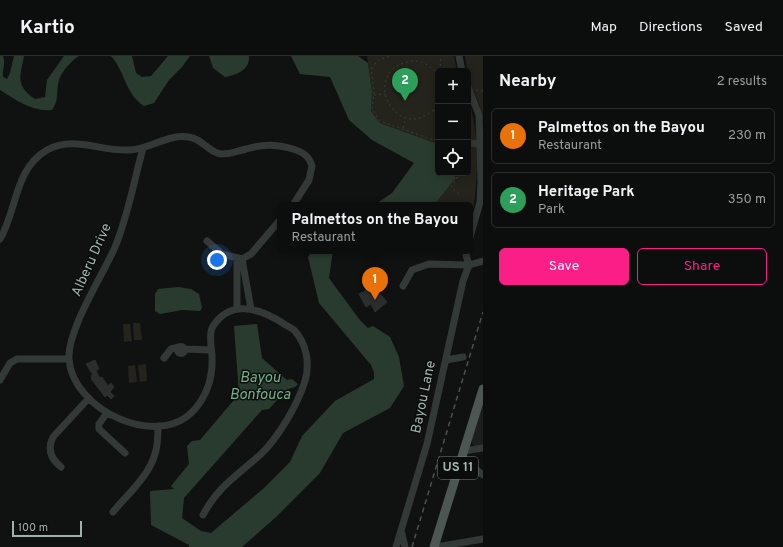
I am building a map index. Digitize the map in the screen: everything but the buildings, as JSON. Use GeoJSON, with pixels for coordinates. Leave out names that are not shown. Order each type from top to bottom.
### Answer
{"type":"FeatureCollection","features":[{"type":"Feature","properties":{"kind":"main road","name":"US 11"},"geometry":{"type":"LineString","coordinates":[[435,547],[481,400],[483,389]]}},
{"type":"Feature","properties":{"kind":"street"},"geometry":{"type":"LineString","coordinates":[[459,56],[461,68]]}},
{"type":"Feature","properties":{"kind":"street"},"geometry":{"type":"LineString","coordinates":[[471,100],[481,115],[480,144],[482,160],[480,202],[473,226]]}},
{"type":"Feature","properties":{"kind":"street"},"geometry":{"type":"LineString","coordinates":[[0,239],[22,178],[39,155],[68,143],[78,143],[117,150],[143,148],[178,136],[195,138],[214,152],[220,154],[229,154],[257,146],[272,144],[300,151],[310,160],[312,166],[311,173],[295,202]]}},
{"type":"Feature","properties":{"kind":"street"},"geometry":{"type":"LineString","coordinates":[[471,143],[480,144]]}},
{"type":"Feature","properties":{"kind":"street","name":"Alberu Drive"},"geometry":{"type":"LineString","coordinates":[[69,359],[72,337],[115,247],[143,148]]}},
{"type":"Feature","properties":{"kind":"street"},"geometry":{"type":"LineString","coordinates":[[207,241],[222,254],[240,259],[251,254],[277,224]]}},
{"type":"Feature","properties":{"kind":"street","name":"Bayou Lane"},"geometry":{"type":"LineString","coordinates":[[396,547],[427,444],[463,281],[469,266],[466,254]]}},
{"type":"Feature","properties":{"kind":"street"},"geometry":{"type":"LineString","coordinates":[[240,259],[244,309]]}},
{"type":"Feature","properties":{"kind":"street"},"geometry":{"type":"LineString","coordinates":[[240,259],[244,309]]}},
{"type":"Feature","properties":{"kind":"street"},"geometry":{"type":"LineString","coordinates":[[403,286],[412,270],[429,264],[469,266],[483,261]]}},
{"type":"Feature","properties":{"kind":"street"},"geometry":{"type":"LineString","coordinates":[[0,380],[10,363],[17,359],[69,359],[73,373],[89,398],[107,413],[130,423],[158,426],[182,419],[196,408],[209,383],[211,371],[211,331],[214,325],[227,314],[244,309],[274,318],[293,329],[298,336],[307,359],[304,382],[287,418],[261,453],[227,481],[208,505],[203,515]]}},
{"type":"Feature","properties":{"kind":"street"},"geometry":{"type":"LineString","coordinates":[[164,358],[171,349],[182,348],[211,350]]}},
{"type":"Feature","properties":{"kind":"street"},"geometry":{"type":"LineString","coordinates":[[446,360],[463,357]]}},
{"type":"Feature","properties":{"kind":"street"},"geometry":{"type":"LineString","coordinates":[[61,467],[52,458],[49,444],[53,437],[89,398]]}},
{"type":"Feature","properties":{"kind":"street"},"geometry":{"type":"LineString","coordinates":[[107,413],[99,424],[99,429],[125,453]]}},
{"type":"Feature","properties":{"kind":"street"},"geometry":{"type":"LineString","coordinates":[[113,512],[139,481],[153,461],[157,447],[158,426]]}},
{"type":"Feature","properties":{"kind":"street"},"geometry":{"type":"LineString","coordinates":[[483,448],[463,455],[483,474]]}},
{"type":"Feature","properties":{"kind":"street"},"geometry":{"type":"LineString","coordinates":[[401,529],[405,547]]}},
{"type":"Feature","properties":{"kind":"street"},"geometry":{"type":"LineString","coordinates":[[435,547],[472,544],[483,539]]}},
{"type":"Feature","properties":{"kind":"path"},"geometry":{"type":"LineString","coordinates":[[390,56],[377,61],[372,68],[374,95],[372,109],[380,121],[435,141]]}},
{"type":"Feature","properties":{"kind":"path"},"geometry":{"type":"LineString","coordinates":[[440,68],[441,56]]}},
{"type":"Feature","properties":{"kind":"path"},"geometry":{"type":"LineString","coordinates":[[435,72],[429,65],[420,62],[413,61],[399,65],[392,70],[387,78],[385,94],[391,108],[398,115],[406,118],[414,119],[425,117],[435,109]]}},
{"type":"Feature","properties":{"kind":"path"},"geometry":{"type":"LineString","coordinates":[[374,95],[385,94]]}},
{"type":"Feature","properties":{"kind":"path"},"geometry":{"type":"LineString","coordinates":[[403,128],[406,118]]}},
{"type":"Feature","properties":{"kind":"path"},"geometry":{"type":"LineString","coordinates":[[457,178],[451,187],[459,194]]}},
{"type":"Feature","properties":{"kind":"shaded area"},"geometry":{"type":"Polygon","coordinates":[[[367,56],[454,56],[456,68],[435,68],[435,143],[380,123],[371,111],[372,92],[367,56]]]}},
{"type":"Feature","properties":{"kind":"shaded area"},"geometry":{"type":"Polygon","coordinates":[[[465,56],[483,56],[483,121],[480,106],[471,86],[471,68],[467,68],[465,56]]]}},
{"type":"Feature","properties":{"kind":"shaded area"},"geometry":{"type":"Polygon","coordinates":[[[471,108],[475,126],[477,161],[473,210],[473,202],[436,202],[456,178],[455,176],[471,176],[471,108]]]}},
{"type":"Feature","properties":{"kind":"shaded area"},"geometry":{"type":"Polygon","coordinates":[[[133,323],[140,323],[142,340],[134,340],[133,323]]]}},
{"type":"Feature","properties":{"kind":"shaded area"},"geometry":{"type":"Polygon","coordinates":[[[123,324],[130,324],[132,341],[124,342],[123,324]]]}},
{"type":"Feature","properties":{"kind":"shaded area"},"geometry":{"type":"Polygon","coordinates":[[[146,364],[147,381],[140,382],[138,365],[146,364]]]}},
{"type":"Feature","properties":{"kind":"shaded area"},"geometry":{"type":"Polygon","coordinates":[[[135,365],[137,382],[129,383],[128,366],[135,365]]]}},
{"type":"Feature","properties":{"kind":"shaded area"},"geometry":{"type":"Polygon","coordinates":[[[483,404],[483,445],[476,447],[472,444],[472,438],[483,404]]]}},
{"type":"Feature","properties":{"kind":"water"},"geometry":{"type":"Polygon","coordinates":[[[0,56],[3,56],[4,59],[3,77],[7,79],[14,56],[24,56],[20,80],[24,89],[35,99],[45,97],[47,80],[64,56],[79,56],[67,66],[60,77],[54,107],[52,110],[45,110],[24,104],[0,90],[0,56]]]}},
{"type":"Feature","properties":{"kind":"water"},"geometry":{"type":"Polygon","coordinates":[[[111,56],[132,56],[136,73],[142,77],[151,76],[168,56],[190,56],[182,67],[169,80],[154,103],[144,106],[129,89],[116,62],[111,56]]]}},
{"type":"Feature","properties":{"kind":"water"},"geometry":{"type":"Polygon","coordinates":[[[209,56],[249,56],[249,61],[242,71],[225,77],[213,68],[209,56]]]}},
{"type":"Feature","properties":{"kind":"water"},"geometry":{"type":"Polygon","coordinates":[[[291,56],[358,56],[368,63],[372,92],[371,111],[380,123],[435,143],[435,176],[455,176],[456,178],[436,202],[378,202],[392,193],[414,163],[372,140],[349,120],[330,77],[300,74],[291,56]]]}},
{"type":"Feature","properties":{"kind":"water","name":"Bayou Bonfouca"},"geometry":{"type":"Polygon","coordinates":[[[310,254],[333,254],[329,278],[359,319],[368,328],[373,326],[390,337],[399,357],[404,386],[390,408],[343,433],[320,473],[276,517],[242,547],[189,547],[189,545],[151,525],[150,491],[174,489],[171,486],[189,464],[187,446],[192,441],[200,440],[239,394],[234,326],[257,324],[262,358],[287,380],[292,379],[298,384],[295,387],[286,390],[269,409],[262,410],[184,498],[182,518],[201,531],[211,533],[264,488],[290,462],[302,436],[335,401],[374,379],[374,373],[371,365],[319,303],[308,257],[310,254]]]}},
{"type":"Feature","properties":{"kind":"water"},"geometry":{"type":"Polygon","coordinates":[[[178,287],[191,289],[199,294],[202,308],[200,311],[182,310],[160,314],[155,311],[155,294],[158,289],[178,287]]]}},
{"type":"Feature","properties":{"kind":"railway"},"geometry":{"type":"LineString","coordinates":[[412,547],[483,312]]}},
{"type":"Feature","properties":{"kind":"place","name":"Heritage Park"},"geometry":{"type":"Point","coordinates":[405,101]}},
{"type":"Feature","properties":{"kind":"place","name":"Palmettos on the Bayou"},"geometry":{"type":"Point","coordinates":[375,300]}}]}
